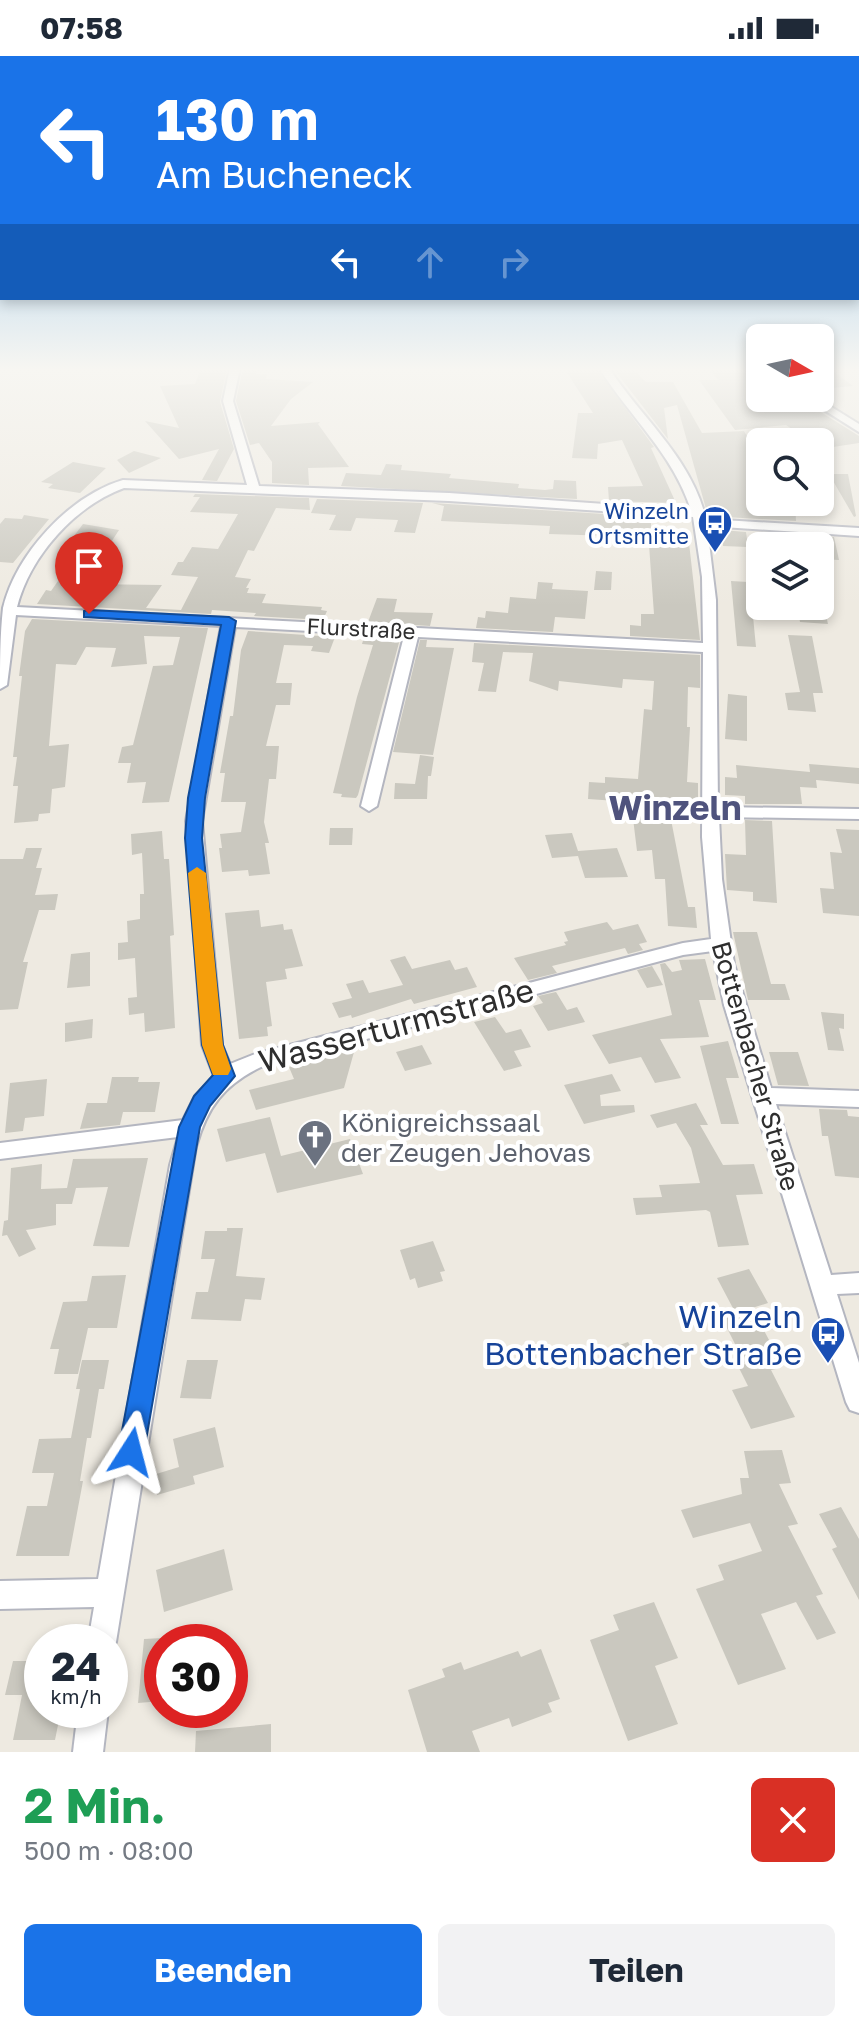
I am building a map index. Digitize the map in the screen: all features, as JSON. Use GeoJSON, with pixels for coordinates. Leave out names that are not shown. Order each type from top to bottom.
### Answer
{"type":"FeatureCollection","features":[{"type":"Feature","properties":{"kind":"street"},"geometry":{"type":"LineString","coordinates":[[241,447],[253,487]]}},
{"type":"Feature","properties":{"kind":"street","name":"Bottenbacher Straße"},"geometry":{"type":"LineString","coordinates":[[665,447],[677,461],[699,518],[706,558],[713,904],[719,944],[859,1402]]}},
{"type":"Feature","properties":{"kind":"street"},"geometry":{"type":"LineString","coordinates":[[0,685],[17,586],[45,543],[63,523],[109,488],[130,483],[253,487],[859,532]]}},
{"type":"Feature","properties":{"kind":"street","name":"Flurstraße"},"geometry":{"type":"LineString","coordinates":[[11,611],[710,648]]}},
{"type":"Feature","properties":{"kind":"street"},"geometry":{"type":"LineString","coordinates":[[224,1076],[212,1045],[193,838],[196,798],[229,621]]}},
{"type":"Feature","properties":{"kind":"street"},"geometry":{"type":"LineString","coordinates":[[369,806],[412,631]]}},
{"type":"Feature","properties":{"kind":"street"},"geometry":{"type":"LineString","coordinates":[[711,812],[859,814]]}},
{"type":"Feature","properties":{"kind":"street","name":"Wasserturmstraße"},"geometry":{"type":"LineString","coordinates":[[104,1624],[190,1127],[201,1101],[224,1076],[266,1058],[683,949],[719,944]]}},
{"type":"Feature","properties":{"kind":"street"},"geometry":{"type":"LineString","coordinates":[[764,1096],[859,1099]]}},
{"type":"Feature","properties":{"kind":"street"},"geometry":{"type":"LineString","coordinates":[[0,1151],[190,1127]]}},
{"type":"Feature","properties":{"kind":"street"},"geometry":{"type":"LineString","coordinates":[[822,1285],[859,1283]]}},
{"type":"Feature","properties":{"kind":"street"},"geometry":{"type":"LineString","coordinates":[[0,1595],[108,1593]]}},
{"type":"Feature","properties":{"kind":"street"},"geometry":{"type":"LineString","coordinates":[[88,1752],[91,1728]]}},
{"type":"Feature","properties":{"kind":"building"},"geometry":{"type":"Polygon","coordinates":[[[168,447],[234,449],[217,481],[202,480],[219,449],[179,459],[168,447]]]}},
{"type":"Feature","properties":{"kind":"building"},"geometry":{"type":"Polygon","coordinates":[[[262,447],[335,447],[349,467],[308,468],[309,485],[272,483],[272,462],[262,447]]]}},
{"type":"Feature","properties":{"kind":"building"},"geometry":{"type":"Polygon","coordinates":[[[573,447],[598,447],[597,459],[572,458],[573,447]]]}},
{"type":"Feature","properties":{"kind":"building"},"geometry":{"type":"Polygon","coordinates":[[[625,447],[654,447],[651,448],[676,503],[609,501],[608,487],[643,486],[625,447]]]}},
{"type":"Feature","properties":{"kind":"building"},"geometry":{"type":"Polygon","coordinates":[[[689,447],[746,447],[746,516],[796,516],[796,521],[708,516],[689,447]]]}},
{"type":"Feature","properties":{"kind":"building"},"geometry":{"type":"Polygon","coordinates":[[[134,451],[161,458],[129,473],[117,460],[134,451]]]}},
{"type":"Feature","properties":{"kind":"building"},"geometry":{"type":"Polygon","coordinates":[[[73,462],[106,468],[80,493],[48,488],[53,484],[41,482],[73,462]]]}},
{"type":"Feature","properties":{"kind":"building"},"geometry":{"type":"Polygon","coordinates":[[[386,464],[402,465],[401,470],[451,474],[449,478],[519,484],[518,488],[545,490],[553,489],[554,480],[576,481],[577,499],[341,486],[346,473],[381,475],[386,464]]]}},
{"type":"Feature","properties":{"kind":"building"},"geometry":{"type":"Polygon","coordinates":[[[834,474],[848,474],[854,517],[834,483],[834,474]]]}},
{"type":"Feature","properties":{"kind":"building"},"geometry":{"type":"Polygon","coordinates":[[[195,494],[309,498],[310,510],[276,508],[254,551],[248,550],[235,577],[251,579],[247,593],[266,594],[262,603],[322,607],[321,610],[327,611],[323,620],[212,610],[211,614],[37,604],[46,590],[51,591],[72,561],[56,560],[83,524],[119,530],[84,584],[162,585],[146,608],[181,610],[198,577],[171,575],[178,562],[183,562],[192,547],[218,549],[238,514],[190,512],[200,497],[193,497],[195,494]]]}},
{"type":"Feature","properties":{"kind":"building"},"geometry":{"type":"Polygon","coordinates":[[[317,499],[423,503],[415,533],[394,532],[398,520],[356,518],[351,531],[329,530],[336,515],[311,513],[317,499]]]}},
{"type":"Feature","properties":{"kind":"building"},"geometry":{"type":"Polygon","coordinates":[[[432,503],[651,517],[651,533],[688,534],[700,640],[630,636],[630,625],[641,626],[641,614],[654,614],[649,545],[613,544],[613,536],[549,534],[550,526],[441,521],[444,506],[432,503]]]}},
{"type":"Feature","properties":{"kind":"building"},"geometry":{"type":"Polygon","coordinates":[[[24,515],[49,519],[13,563],[0,562],[0,524],[5,518],[22,519],[24,515]]]}},
{"type":"Feature","properties":{"kind":"building"},"geometry":{"type":"Polygon","coordinates":[[[722,530],[746,532],[746,547],[723,546],[722,530]]]}},
{"type":"Feature","properties":{"kind":"building"},"geometry":{"type":"Polygon","coordinates":[[[834,537],[839,560],[834,560],[834,537]]]}},
{"type":"Feature","properties":{"kind":"building"},"geometry":{"type":"Polygon","coordinates":[[[596,571],[612,572],[611,590],[594,590],[596,571]]]}},
{"type":"Feature","properties":{"kind":"building"},"geometry":{"type":"Polygon","coordinates":[[[731,581],[746,582],[746,620],[753,620],[756,647],[737,646],[731,581]]]}},
{"type":"Feature","properties":{"kind":"building"},"geometry":{"type":"Polygon","coordinates":[[[538,582],[553,583],[552,589],[588,591],[585,619],[555,617],[553,632],[476,628],[478,617],[485,618],[486,611],[508,613],[510,597],[536,599],[538,582]]]}},
{"type":"Feature","properties":{"kind":"building"},"geometry":{"type":"Polygon","coordinates":[[[377,598],[397,599],[394,612],[433,613],[430,626],[368,622],[377,598]]]}},
{"type":"Feature","properties":{"kind":"building"},"geometry":{"type":"Polygon","coordinates":[[[32,619],[208,628],[169,802],[142,803],[146,782],[127,783],[131,763],[118,763],[122,747],[133,745],[153,666],[173,665],[180,637],[144,636],[147,664],[111,667],[116,648],[86,647],[76,665],[56,664],[49,746],[69,744],[65,787],[52,789],[50,813],[39,814],[38,821],[14,823],[18,786],[13,786],[17,757],[13,757],[22,676],[19,676],[25,631],[32,619]]]}},
{"type":"Feature","properties":{"kind":"building"},"geometry":{"type":"Polygon","coordinates":[[[827,620],[828,624],[800,622],[827,620]]]}},
{"type":"Feature","properties":{"kind":"building"},"geometry":{"type":"Polygon","coordinates":[[[248,631],[335,637],[329,653],[311,651],[313,646],[284,645],[276,683],[292,683],[290,705],[276,705],[266,746],[279,746],[276,779],[269,779],[264,822],[269,843],[265,843],[270,874],[249,876],[248,870],[222,872],[219,848],[222,848],[220,834],[241,832],[246,802],[221,802],[225,773],[220,773],[230,716],[233,716],[241,650],[248,631]]]}},
{"type":"Feature","properties":{"kind":"building"},"geometry":{"type":"Polygon","coordinates":[[[788,635],[812,636],[823,693],[813,693],[816,712],[788,710],[785,693],[800,692],[788,635]]]}},
{"type":"Feature","properties":{"kind":"building"},"geometry":{"type":"Polygon","coordinates":[[[364,637],[400,639],[358,795],[356,798],[341,797],[342,794],[333,793],[373,645],[362,644],[364,637]]]}},
{"type":"Feature","properties":{"kind":"building"},"geometry":{"type":"Polygon","coordinates":[[[420,640],[427,640],[426,647],[454,648],[433,755],[393,752],[420,640]]]}},
{"type":"Feature","properties":{"kind":"building"},"geometry":{"type":"Polygon","coordinates":[[[474,643],[700,655],[700,688],[688,687],[687,727],[690,727],[687,782],[698,783],[698,802],[667,799],[688,907],[695,907],[697,928],[668,926],[665,879],[655,879],[652,850],[637,851],[631,802],[588,799],[589,782],[605,783],[605,777],[638,779],[644,709],[652,710],[654,681],[623,679],[622,688],[559,681],[558,691],[529,681],[533,653],[503,652],[496,692],[478,691],[484,663],[472,662],[474,643]]]}},
{"type":"Feature","properties":{"kind":"building"},"geometry":{"type":"Polygon","coordinates":[[[728,694],[747,696],[747,741],[725,739],[728,694]]]}},
{"type":"Feature","properties":{"kind":"building"},"geometry":{"type":"Polygon","coordinates":[[[420,755],[434,757],[431,776],[428,776],[427,799],[394,799],[395,783],[415,784],[420,755]]]}},
{"type":"Feature","properties":{"kind":"building"},"geometry":{"type":"Polygon","coordinates":[[[809,764],[859,768],[859,784],[816,780],[817,788],[800,787],[802,804],[745,804],[745,796],[725,795],[725,777],[737,778],[736,765],[810,772],[809,764]]]}},
{"type":"Feature","properties":{"kind":"building"},"geometry":{"type":"Polygon","coordinates":[[[745,820],[772,821],[777,903],[753,901],[753,892],[727,890],[725,854],[746,855],[745,820]]]}},
{"type":"Feature","properties":{"kind":"building"},"geometry":{"type":"Polygon","coordinates":[[[330,828],[353,828],[352,845],[329,845],[330,828]]]}},
{"type":"Feature","properties":{"kind":"building"},"geometry":{"type":"Polygon","coordinates":[[[836,829],[859,830],[859,916],[823,913],[820,888],[834,889],[830,852],[842,853],[836,829]]]}},
{"type":"Feature","properties":{"kind":"building"},"geometry":{"type":"Polygon","coordinates":[[[162,831],[164,859],[169,859],[175,1028],[145,1032],[144,1013],[129,1015],[128,998],[137,997],[135,958],[118,960],[118,943],[128,942],[127,921],[140,919],[140,894],[144,894],[142,853],[132,855],[131,834],[162,831]]]}},
{"type":"Feature","properties":{"kind":"building"},"geometry":{"type":"Polygon","coordinates":[[[572,833],[578,851],[617,848],[628,877],[585,878],[578,856],[552,858],[545,835],[572,833]]]}},
{"type":"Feature","properties":{"kind":"building"},"geometry":{"type":"Polygon","coordinates":[[[26,848],[42,848],[36,868],[42,868],[35,895],[58,894],[55,910],[39,910],[23,962],[28,962],[18,1009],[0,1010],[0,859],[23,859],[26,848]]]}},
{"type":"Feature","properties":{"kind":"building"},"geometry":{"type":"Polygon","coordinates":[[[259,910],[261,927],[283,924],[284,930],[292,929],[303,966],[285,969],[287,979],[266,982],[272,1026],[267,1027],[268,1036],[239,1039],[225,913],[259,910]]]}},
{"type":"Feature","properties":{"kind":"building"},"geometry":{"type":"Polygon","coordinates":[[[607,922],[613,930],[638,924],[647,942],[639,944],[643,950],[628,954],[625,948],[552,966],[557,973],[528,980],[514,958],[566,945],[564,942],[568,941],[564,932],[607,922]]]}},
{"type":"Feature","properties":{"kind":"building"},"geometry":{"type":"Polygon","coordinates":[[[733,932],[757,932],[771,984],[785,984],[790,1000],[748,1000],[733,932]]]}},
{"type":"Feature","properties":{"kind":"building"},"geometry":{"type":"Polygon","coordinates":[[[90,952],[90,986],[67,988],[71,954],[90,952]]]}},
{"type":"Feature","properties":{"kind":"building"},"geometry":{"type":"Polygon","coordinates":[[[405,956],[412,969],[450,960],[455,970],[467,967],[477,987],[414,1004],[411,999],[352,1018],[351,1015],[339,1018],[332,1003],[352,998],[346,984],[363,980],[369,993],[403,985],[390,960],[405,956]]]}},
{"type":"Feature","properties":{"kind":"building"},"geometry":{"type":"Polygon","coordinates":[[[705,959],[716,1000],[699,1000],[709,1037],[660,1039],[681,1078],[655,1083],[641,1057],[609,1064],[592,1035],[672,1015],[660,964],[665,963],[672,972],[682,970],[679,960],[705,959]]]}},
{"type":"Feature","properties":{"kind":"building"},"geometry":{"type":"Polygon","coordinates":[[[652,966],[663,985],[647,988],[637,970],[652,966]]]}},
{"type":"Feature","properties":{"kind":"building"},"geometry":{"type":"Polygon","coordinates":[[[556,992],[567,1010],[577,1007],[585,1022],[548,1031],[533,1006],[543,1003],[538,996],[556,992]]]}},
{"type":"Feature","properties":{"kind":"building"},"geometry":{"type":"Polygon","coordinates":[[[821,1012],[844,1014],[844,1029],[839,1028],[844,1051],[828,1050],[821,1012]]]}},
{"type":"Feature","properties":{"kind":"building"},"geometry":{"type":"Polygon","coordinates":[[[495,1017],[506,1033],[521,1029],[531,1047],[514,1051],[522,1066],[504,1071],[474,1022],[495,1017]]]}},
{"type":"Feature","properties":{"kind":"building"},"geometry":{"type":"Polygon","coordinates":[[[93,1019],[92,1038],[65,1042],[65,1023],[93,1019]]]}},
{"type":"Feature","properties":{"kind":"building"},"geometry":{"type":"Polygon","coordinates":[[[728,1041],[739,1078],[726,1078],[739,1124],[721,1124],[700,1046],[728,1041]]]}},
{"type":"Feature","properties":{"kind":"building"},"geometry":{"type":"Polygon","coordinates":[[[422,1045],[432,1064],[405,1071],[396,1052],[422,1045]]]}},
{"type":"Feature","properties":{"kind":"building"},"geometry":{"type":"Polygon","coordinates":[[[345,1051],[354,1052],[344,1088],[256,1110],[249,1090],[294,1079],[289,1067],[345,1051]]]}},
{"type":"Feature","properties":{"kind":"building"},"geometry":{"type":"Polygon","coordinates":[[[769,1052],[798,1052],[809,1086],[778,1085],[769,1052]]]}},
{"type":"Feature","properties":{"kind":"building"},"geometry":{"type":"Polygon","coordinates":[[[612,1074],[621,1091],[600,1095],[601,1106],[634,1105],[635,1112],[584,1124],[564,1085],[612,1074]]]}},
{"type":"Feature","properties":{"kind":"building"},"geometry":{"type":"Polygon","coordinates":[[[112,1077],[139,1077],[138,1082],[160,1082],[155,1112],[123,1112],[120,1125],[80,1129],[87,1103],[107,1103],[112,1077]]]}},
{"type":"Feature","properties":{"kind":"building"},"geometry":{"type":"Polygon","coordinates":[[[47,1079],[44,1116],[25,1118],[23,1131],[5,1133],[10,1083],[47,1079]]]}},
{"type":"Feature","properties":{"kind":"building"},"geometry":{"type":"Polygon","coordinates":[[[696,1103],[708,1125],[700,1125],[723,1165],[754,1164],[763,1194],[736,1195],[749,1245],[718,1247],[710,1212],[706,1210],[636,1215],[633,1198],[662,1197],[659,1185],[700,1183],[691,1148],[676,1123],[657,1128],[650,1115],[696,1103]]]}},
{"type":"Feature","properties":{"kind":"building"},"geometry":{"type":"Polygon","coordinates":[[[819,1109],[847,1110],[848,1116],[859,1117],[859,1178],[835,1176],[828,1136],[822,1136],[819,1109]]]}},
{"type":"Feature","properties":{"kind":"building"},"geometry":{"type":"Polygon","coordinates":[[[270,1117],[281,1156],[350,1139],[363,1174],[277,1193],[265,1153],[226,1162],[217,1129],[270,1117]]]}},
{"type":"Feature","properties":{"kind":"building"},"geometry":{"type":"Polygon","coordinates":[[[148,1158],[129,1247],[93,1246],[108,1187],[76,1188],[72,1204],[56,1204],[56,1225],[26,1230],[36,1249],[19,1257],[7,1235],[2,1236],[4,1221],[8,1220],[11,1168],[42,1164],[41,1189],[67,1188],[73,1159],[148,1158]]]}},
{"type":"Feature","properties":{"kind":"building"},"geometry":{"type":"Polygon","coordinates":[[[227,1228],[243,1228],[236,1276],[265,1278],[261,1300],[245,1299],[241,1321],[191,1319],[196,1292],[208,1292],[215,1259],[201,1259],[205,1231],[227,1231],[227,1228]]]}},
{"type":"Feature","properties":{"kind":"building"},"geometry":{"type":"Polygon","coordinates":[[[433,1241],[445,1271],[440,1272],[443,1281],[418,1288],[415,1278],[410,1280],[400,1250],[433,1241]]]}},
{"type":"Feature","properties":{"kind":"building"},"geometry":{"type":"Polygon","coordinates":[[[749,1269],[768,1303],[752,1308],[777,1355],[770,1357],[776,1369],[771,1370],[795,1417],[751,1429],[732,1390],[748,1386],[738,1366],[745,1364],[721,1316],[735,1312],[717,1278],[749,1269]]]}},
{"type":"Feature","properties":{"kind":"building"},"geometry":{"type":"Polygon","coordinates":[[[126,1275],[117,1328],[88,1328],[78,1374],[54,1374],[59,1349],[50,1349],[63,1302],[87,1301],[92,1276],[126,1275]]]}},
{"type":"Feature","properties":{"kind":"building"},"geometry":{"type":"Polygon","coordinates":[[[628,1342],[636,1356],[612,1364],[605,1350],[628,1342]]]}},
{"type":"Feature","properties":{"kind":"building"},"geometry":{"type":"Polygon","coordinates":[[[82,1360],[109,1360],[104,1389],[99,1389],[91,1438],[87,1438],[80,1481],[83,1481],[69,1556],[16,1556],[27,1506],[47,1506],[54,1473],[32,1473],[39,1439],[71,1438],[82,1360]]]}},
{"type":"Feature","properties":{"kind":"building"},"geometry":{"type":"Polygon","coordinates":[[[187,1360],[218,1360],[211,1399],[180,1398],[187,1360]]]}},
{"type":"Feature","properties":{"kind":"building"},"geometry":{"type":"Polygon","coordinates":[[[215,1427],[224,1467],[193,1476],[195,1484],[157,1495],[153,1475],[179,1467],[173,1439],[215,1427]]]}},
{"type":"Feature","properties":{"kind":"building"},"geometry":{"type":"Polygon","coordinates":[[[782,1450],[791,1483],[779,1484],[798,1524],[788,1526],[823,1594],[816,1596],[836,1633],[817,1640],[796,1602],[761,1614],[786,1669],[738,1685],[696,1589],[724,1580],[718,1565],[762,1551],[750,1523],[693,1538],[681,1510],[742,1494],[740,1478],[749,1478],[744,1451],[782,1450]]]}},
{"type":"Feature","properties":{"kind":"building"},"geometry":{"type":"Polygon","coordinates":[[[841,1507],[859,1539],[859,1600],[832,1549],[837,1547],[819,1514],[841,1507]]]}},
{"type":"Feature","properties":{"kind":"building"},"geometry":{"type":"Polygon","coordinates":[[[224,1549],[233,1590],[164,1612],[156,1570],[224,1549]]]}},
{"type":"Feature","properties":{"kind":"building"},"geometry":{"type":"Polygon","coordinates":[[[654,1602],[678,1658],[655,1666],[678,1724],[628,1741],[590,1640],[619,1630],[613,1615],[654,1602]]]}},
{"type":"Feature","properties":{"kind":"building"},"geometry":{"type":"Polygon","coordinates":[[[144,1639],[144,1702],[138,1703],[144,1639]]]}},
{"type":"Feature","properties":{"kind":"building"},"geometry":{"type":"Polygon","coordinates":[[[541,1649],[560,1699],[548,1703],[552,1712],[512,1727],[509,1718],[472,1731],[480,1752],[427,1752],[408,1690],[445,1677],[442,1669],[461,1662],[464,1670],[518,1651],[521,1657],[541,1649]]]}},
{"type":"Feature","properties":{"kind":"building"},"geometry":{"type":"Polygon","coordinates":[[[13,1661],[24,1661],[24,1728],[57,1728],[55,1740],[13,1740],[22,1695],[5,1695],[13,1661]]]}},
{"type":"Feature","properties":{"kind":"building"},"geometry":{"type":"Polygon","coordinates":[[[271,1724],[271,1752],[195,1752],[196,1731],[271,1724]]]}},
{"type":"Feature","properties":{"kind":"slow traffic"},"geometry":{"type":"LineString","coordinates":[[197,873],[212,1045],[220,1069]]}},
{"type":"Feature","properties":{"kind":"place","name":"Winzeln Ortsmitte"},"geometry":{"type":"Point","coordinates":[715,554]}},
{"type":"Feature","properties":{"kind":"place","name":"Königreichssaal der Zeugen Jehovas"},"geometry":{"type":"Point","coordinates":[315,1168]}},
{"type":"Feature","properties":{"kind":"place","name":"Winzeln Bottenbacher Straße"},"geometry":{"type":"Point","coordinates":[828,1365]}},
{"type":"Feature","properties":{"kind":"district","name":"Winzeln"},"geometry":{"type":"Point","coordinates":[675,807]}},
{"type":"Feature","properties":{"kind":"route"},"geometry":{"type":"LineString","coordinates":[[89,614],[229,621],[196,798],[193,838],[212,1045],[224,1076],[201,1101],[190,1127],[131,1452]]}}]}
